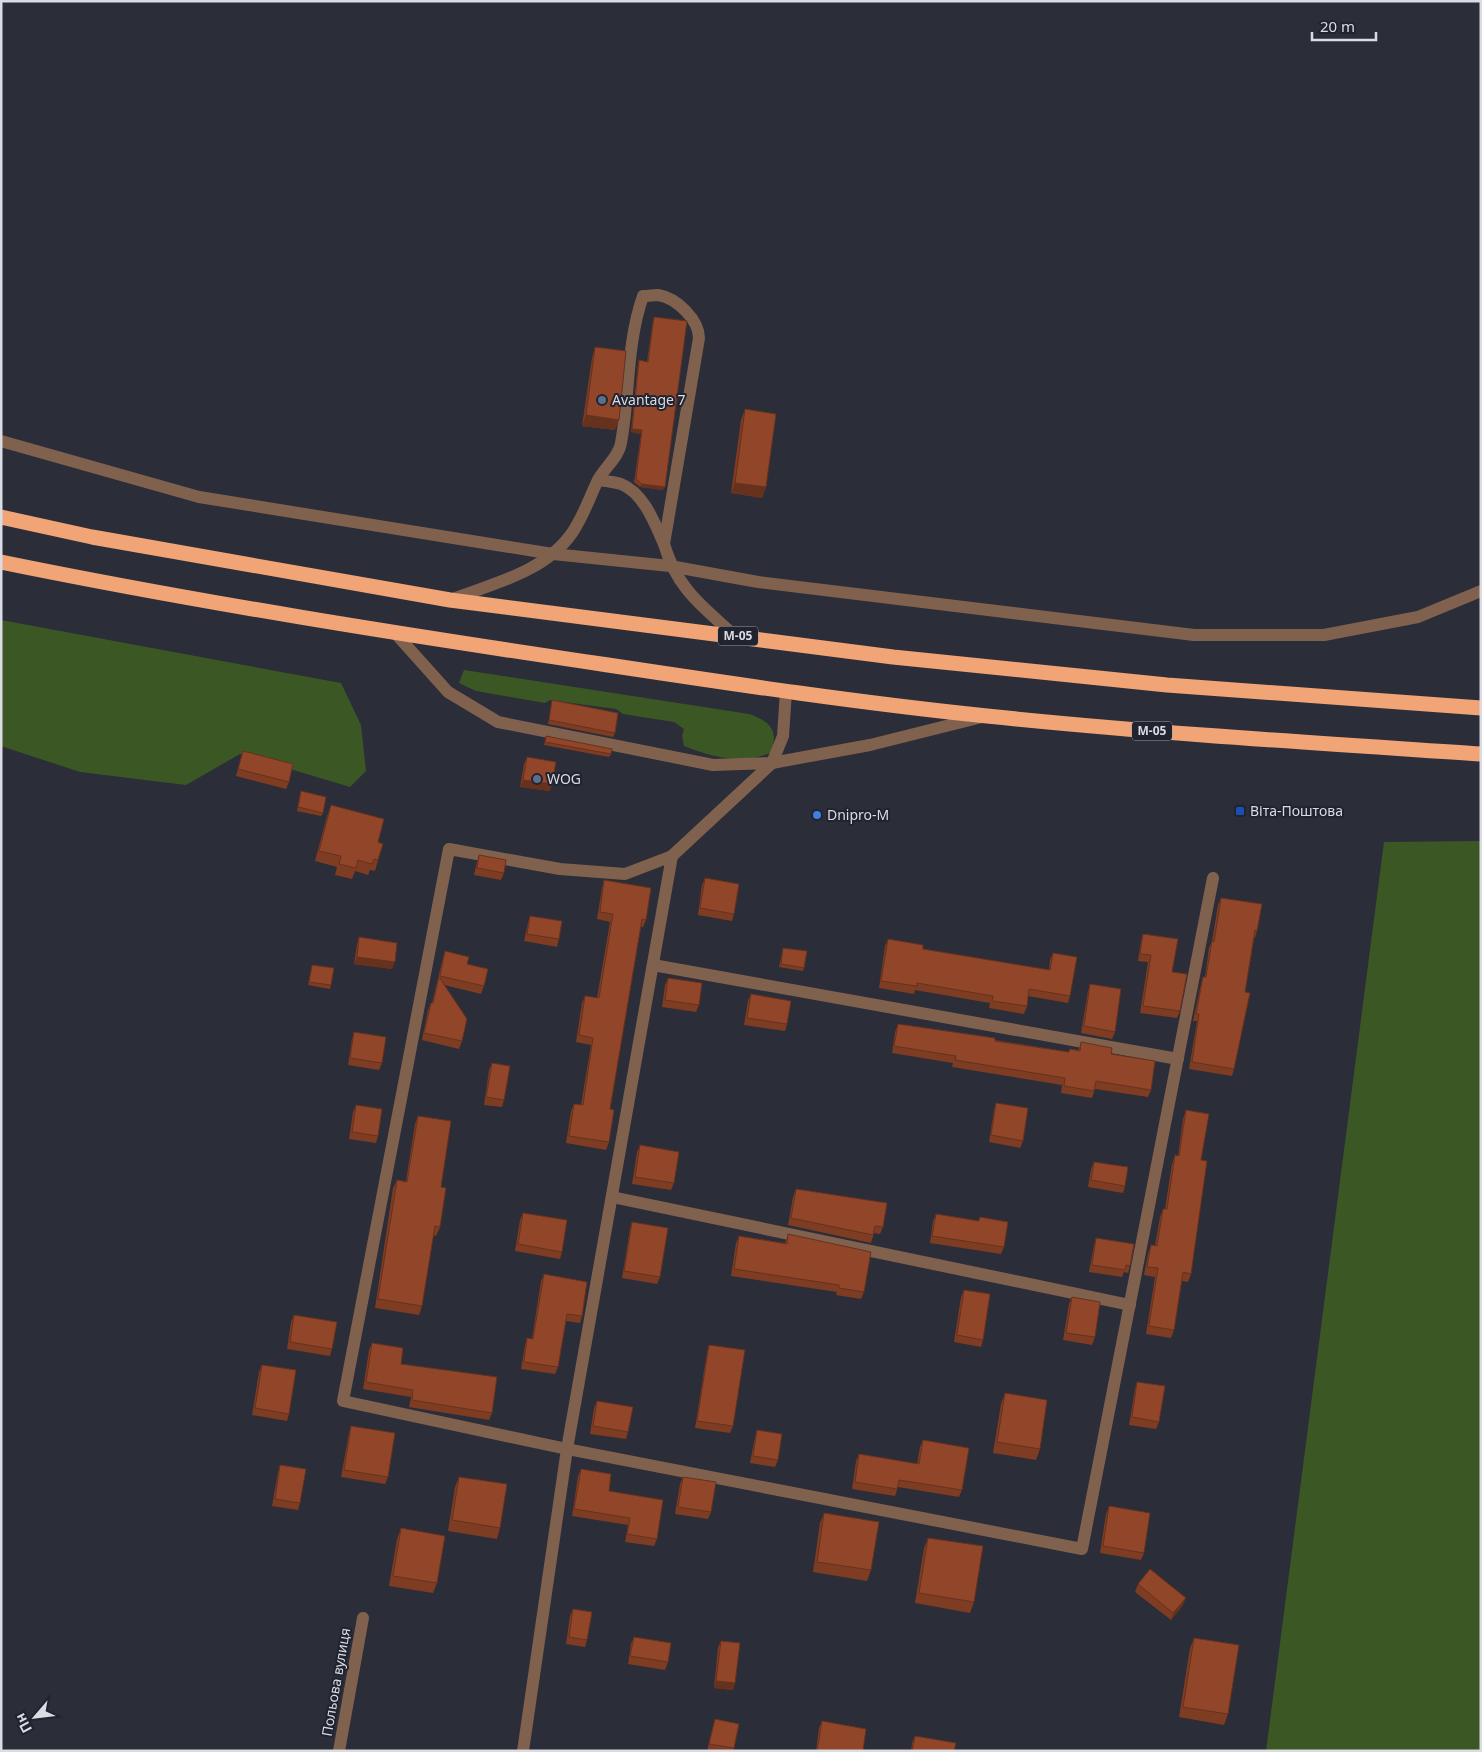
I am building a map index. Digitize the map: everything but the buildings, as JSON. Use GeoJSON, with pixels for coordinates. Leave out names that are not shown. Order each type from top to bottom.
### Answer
{"type":"FeatureCollection","features":[{"type":"Feature","properties":{"kind":"highway","name":"М-05"},"geometry":{"type":"LineString","coordinates":[[1,517],[92,537],[450,600],[893,657],[1167,685],[1481,708]]}},
{"type":"Feature","properties":{"kind":"highway","name":"М-05"},"geometry":{"type":"LineString","coordinates":[[1,562],[243,608],[396,634],[786,691],[986,716],[1173,732],[1481,754]]}},
{"type":"Feature","properties":{"kind":"street"},"geometry":{"type":"LineString","coordinates":[[450,600],[518,575],[554,554],[572,533],[591,498],[598,480],[621,446],[630,348],[635,319],[643,296],[660,295],[681,307],[699,327],[699,338],[664,544]]}},
{"type":"Feature","properties":{"kind":"street"},"geometry":{"type":"LineString","coordinates":[[1,441],[199,497],[554,554],[670,566],[758,582],[1194,635],[1324,635],[1418,617],[1481,591]]}},
{"type":"Feature","properties":{"kind":"street"},"geometry":{"type":"LineString","coordinates":[[598,480],[622,485],[634,492],[644,505],[664,544],[670,566],[692,597],[735,636]]}},
{"type":"Feature","properties":{"kind":"street"},"geometry":{"type":"LineString","coordinates":[[396,634],[448,692],[498,722],[712,765],[772,763],[870,744],[986,716]]}},
{"type":"Feature","properties":{"kind":"street"},"geometry":{"type":"LineString","coordinates":[[786,691],[783,736],[772,763],[672,856],[625,874],[560,869],[449,849],[343,1402],[567,1449],[1082,1549],[1213,878]]}},
{"type":"Feature","properties":{"kind":"street"},"geometry":{"type":"LineString","coordinates":[[523,1751],[567,1449],[672,856]]}},
{"type":"Feature","properties":{"kind":"street"},"geometry":{"type":"LineString","coordinates":[[653,965],[1178,1059]]}},
{"type":"Feature","properties":{"kind":"street"},"geometry":{"type":"LineString","coordinates":[[612,1197],[1130,1305]]}},
{"type":"Feature","properties":{"kind":"street","name":"Польова вулиця"},"geometry":{"type":"LineString","coordinates":[[339,1751],[363,1618]]}},
{"type":"Feature","properties":{"kind":"green space"},"geometry":{"type":"Polygon","coordinates":[[[1,620],[341,683],[361,725],[366,771],[350,787],[240,754],[186,785],[80,772],[1,746],[1,620]]]}},
{"type":"Feature","properties":{"kind":"green space"},"geometry":{"type":"Polygon","coordinates":[[[464,670],[749,714],[768,724],[773,733],[773,745],[770,753],[759,757],[737,759],[716,756],[684,746],[682,736],[684,729],[674,722],[623,714],[616,709],[550,700],[545,703],[476,691],[459,683],[464,670]]]}},
{"type":"Feature","properties":{"kind":"green space"},"geometry":{"type":"Polygon","coordinates":[[[1481,841],[1481,1751],[1266,1751],[1384,842],[1481,841]]]}},
{"type":"Feature","properties":{"kind":"place","name":"Avantage 7"},"geometry":{"type":"Point","coordinates":[602,400]}},
{"type":"Feature","properties":{"kind":"place","name":"WOG"},"geometry":{"type":"Point","coordinates":[537,779]}},
{"type":"Feature","properties":{"kind":"place","name":"Віта-Поштова"},"geometry":{"type":"Point","coordinates":[1240,811]}},
{"type":"Feature","properties":{"kind":"place","name":"Dnipro-M"},"geometry":{"type":"Point","coordinates":[817,815]}}]}
